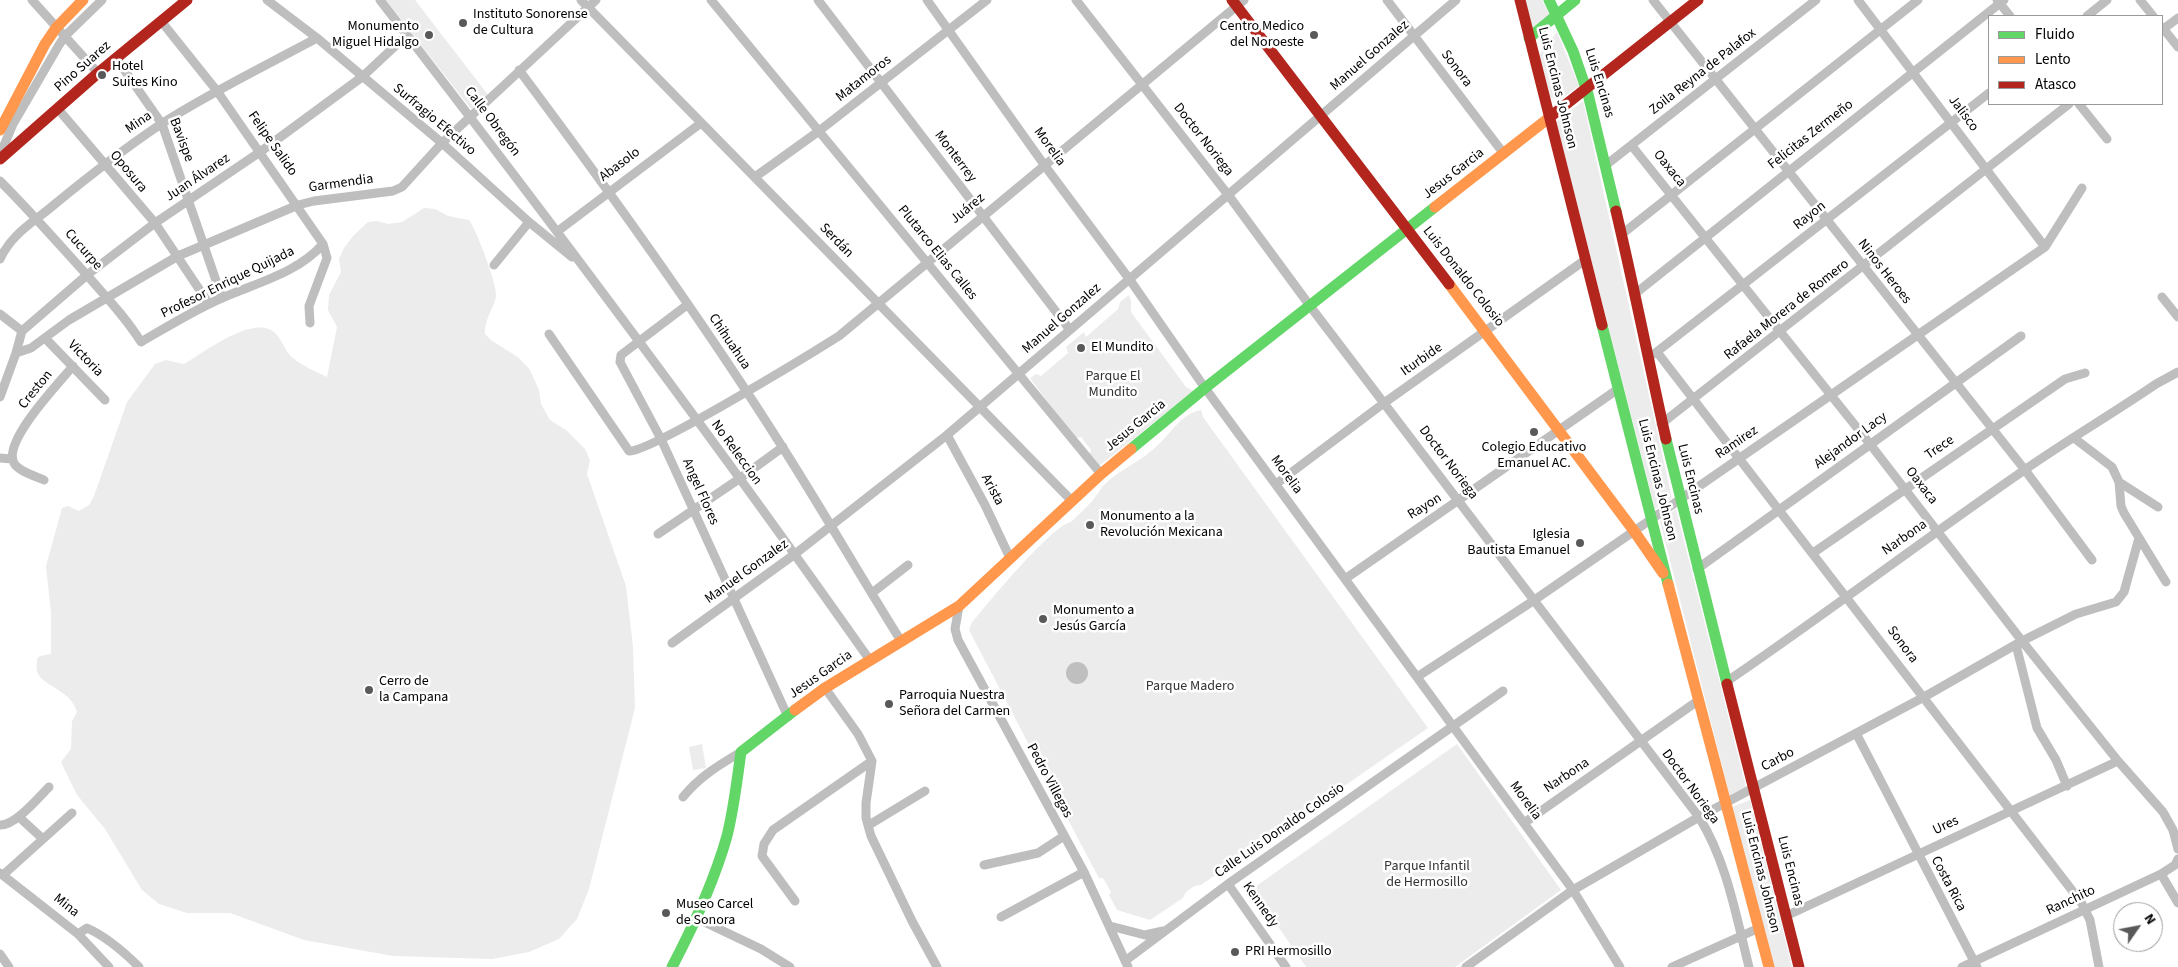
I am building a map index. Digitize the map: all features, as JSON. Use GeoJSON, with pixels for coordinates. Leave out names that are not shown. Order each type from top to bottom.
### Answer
{"type":"FeatureCollection","features":[{"type":"Feature","properties":{"kind":"main road"},"geometry":{"type":"LineString","coordinates":[[0,130],[33,65],[56,28],[84,0]]}},
{"type":"Feature","properties":{"kind":"main road","name":"Pino Suarez"},"geometry":{"type":"LineString","coordinates":[[0,159],[7,142],[58,108],[187,0]]}},
{"type":"Feature","properties":{"kind":"main road","name":"Luis Encinas Johnson"},"geometry":{"type":"LineString","coordinates":[[1520,0],[1651,519],[1769,967]]}},
{"type":"Feature","properties":{"kind":"main road","name":"Luis Encinas"},"geometry":{"type":"LineString","coordinates":[[1548,0],[1576,58],[1587,88],[1636,293],[1648,360],[1679,499],[1799,967]]}},
{"type":"Feature","properties":{"kind":"main road"},"geometry":{"type":"LineString","coordinates":[[1529,38],[1575,0]]}},
{"type":"Feature","properties":{"kind":"main road","name":"Jesus Garcia"},"geometry":{"type":"LineString","coordinates":[[740,752],[825,688],[869,659],[959,606],[1101,474],[1205,388],[1698,0]]}},
{"type":"Feature","properties":{"kind":"main road","name":"Luis Donaldo Colosio"},"geometry":{"type":"LineString","coordinates":[[1237,2],[1320,117],[1486,332],[1666,576]]}},
{"type":"Feature","properties":{"kind":"main road"},"geometry":{"type":"LineString","coordinates":[[672,967],[698,919],[721,857],[731,818],[740,752]]}},
{"type":"Feature","properties":{"kind":"street"},"geometry":{"type":"LineString","coordinates":[[32,0],[98,73]]}},
{"type":"Feature","properties":{"kind":"street"},"geometry":{"type":"LineString","coordinates":[[0,155],[13,124],[65,36],[102,0]]}},
{"type":"Feature","properties":{"kind":"street","name":"Surfragio Efectivo"},"geometry":{"type":"LineString","coordinates":[[266,0],[317,38],[442,143],[529,222],[580,264]]}},
{"type":"Feature","properties":{"kind":"street"},"geometry":{"type":"LineString","coordinates":[[277,7],[284,0]]}},
{"type":"Feature","properties":{"kind":"street","name":"Calle Obregón"},"geometry":{"type":"LineString","coordinates":[[380,0],[558,231],[580,264]]}},
{"type":"Feature","properties":{"kind":"street","name":"Serdán"},"geometry":{"type":"LineString","coordinates":[[581,0],[1072,501]]}},
{"type":"Feature","properties":{"kind":"street","name":"Garmendia"},"geometry":{"type":"LineString","coordinates":[[18,352],[31,348],[69,320],[178,256],[203,244],[280,214],[298,204],[397,190],[407,183],[442,143],[596,0]]}},
{"type":"Feature","properties":{"kind":"street","name":"Plutarco Elias Calles"},"geometry":{"type":"LineString","coordinates":[[711,0],[1101,474]]}},
{"type":"Feature","properties":{"kind":"street","name":"Monterrey"},"geometry":{"type":"LineString","coordinates":[[818,0],[1070,330]]}},
{"type":"Feature","properties":{"kind":"street","name":"Morelia"},"geometry":{"type":"LineString","coordinates":[[927,0],[1045,166],[1130,280],[1205,388],[1573,890],[1620,967]]}},
{"type":"Feature","properties":{"kind":"street","name":"Matamoros"},"geometry":{"type":"LineString","coordinates":[[755,177],[819,131],[987,0]]}},
{"type":"Feature","properties":{"kind":"street","name":"Doctor Noriega"},"geometry":{"type":"LineString","coordinates":[[1076,0],[1229,196],[1640,743],[1698,817],[1715,846],[1724,868],[1749,967]]}},
{"type":"Feature","properties":{"kind":"street","name":"Sonora"},"geometry":{"type":"LineString","coordinates":[[1387,0],[1504,154]]}},
{"type":"Feature","properties":{"kind":"street","name":"Manuel Gonzalez"},"geometry":{"type":"LineString","coordinates":[[672,643],[795,554],[947,435],[1229,196],[1456,0]]}},
{"type":"Feature","properties":{"kind":"street","name":"Ninos Heroes"},"geometry":{"type":"LineString","coordinates":[[1654,0],[1826,221],[2025,470],[2092,560]]}},
{"type":"Feature","properties":{"kind":"street","name":"Zoila Reyna de Palafox"},"geometry":{"type":"LineString","coordinates":[[1606,165],[1816,0]]}},
{"type":"Feature","properties":{"kind":"street","name":"Jalisco"},"geometry":{"type":"LineString","coordinates":[[1858,0],[2045,246]]}},
{"type":"Feature","properties":{"kind":"street"},"geometry":{"type":"LineString","coordinates":[[1622,234],[1671,193],[1918,0]]}},
{"type":"Feature","properties":{"kind":"street"},"geometry":{"type":"LineString","coordinates":[[2088,15],[2107,0]]}},
{"type":"Feature","properties":{"kind":"street"},"geometry":{"type":"LineString","coordinates":[[2140,0],[2152,15]]}},
{"type":"Feature","properties":{"kind":"street"},"geometry":{"type":"LineString","coordinates":[[2000,1],[2009,15]]}},
{"type":"Feature","properties":{"kind":"street","name":"Felicitas Zermeño"},"geometry":{"type":"LineString","coordinates":[[1636,293],[1914,72],[2000,1]]}},
{"type":"Feature","properties":{"kind":"street","name":"Juárez"},"geometry":{"type":"LineString","coordinates":[[549,334],[629,451],[634,451],[661,439],[696,421],[839,336],[926,262],[1045,166],[1237,2]]}},
{"type":"Feature","properties":{"kind":"street"},"geometry":{"type":"LineString","coordinates":[[2163,28],[2178,18]]}},
{"type":"Feature","properties":{"kind":"street","name":"Felipe Salido"},"geometry":{"type":"LineString","coordinates":[[161,21],[217,91],[298,204],[323,244]]}},
{"type":"Feature","properties":{"kind":"street"},"geometry":{"type":"LineString","coordinates":[[2163,30],[2178,47]]}},
{"type":"Feature","properties":{"kind":"street","name":"Juan Álvarez"},"geometry":{"type":"LineString","coordinates":[[22,331],[86,275],[155,223],[260,152],[362,77],[407,35]]}},
{"type":"Feature","properties":{"kind":"street","name":"Mina"},"geometry":{"type":"LineString","coordinates":[[0,260],[12,238],[104,164],[162,124],[217,91],[317,38]]}},
{"type":"Feature","properties":{"kind":"street","name":"Bavispe"},"geometry":{"type":"LineString","coordinates":[[116,58],[162,124],[222,298]]}},
{"type":"Feature","properties":{"kind":"street","name":"Chihuahua"},"geometry":{"type":"LineString","coordinates":[[519,70],[609,191],[746,391],[783,447],[900,641]]}},
{"type":"Feature","properties":{"kind":"street","name":"Rayon"},"geometry":{"type":"LineString","coordinates":[[1648,360],[1988,94]]}},
{"type":"Feature","properties":{"kind":"street","name":"Rafaela Morera de Romero"},"geometry":{"type":"LineString","coordinates":[[1662,424],[2068,105]]}},
{"type":"Feature","properties":{"kind":"street"},"geometry":{"type":"LineString","coordinates":[[2080,105],[2107,139]]}},
{"type":"Feature","properties":{"kind":"street","name":"Oposura"},"geometry":{"type":"LineString","coordinates":[[58,108],[155,223],[209,304]]}},
{"type":"Feature","properties":{"kind":"street","name":"Abasolo"},"geometry":{"type":"LineString","coordinates":[[558,231],[701,123]]}},
{"type":"Feature","properties":{"kind":"street","name":"Oaxaca"},"geometry":{"type":"LineString","coordinates":[[1632,146],[1906,489],[2019,643],[2163,812],[2173,830],[2178,848]]}},
{"type":"Feature","properties":{"kind":"street","name":"Cucurpe"},"geometry":{"type":"LineString","coordinates":[[0,181],[38,218],[127,320],[141,342]]}},
{"type":"Feature","properties":{"kind":"street"},"geometry":{"type":"LineString","coordinates":[[2045,246],[2082,188]]}},
{"type":"Feature","properties":{"kind":"street"},"geometry":{"type":"LineString","coordinates":[[494,265],[529,222]]}},
{"type":"Feature","properties":{"kind":"street"},"geometry":{"type":"LineString","coordinates":[[310,323],[309,306],[327,258],[323,244]]}},
{"type":"Feature","properties":{"kind":"street","name":"Profesor Enrique Quijada"},"geometry":{"type":"LineString","coordinates":[[141,342],[209,304],[292,268],[311,257],[323,244]]}},
{"type":"Feature","properties":{"kind":"street","name":"Ramirez"},"geometry":{"type":"LineString","coordinates":[[1417,677],[1533,601],[2045,246]]}},
{"type":"Feature","properties":{"kind":"street","name":"Iturbide"},"geometry":{"type":"LineString","coordinates":[[1276,484],[1384,403],[1586,260]]}},
{"type":"Feature","properties":{"kind":"street","name":"No Releccion"},"geometry":{"type":"LineString","coordinates":[[580,264],[795,554],[869,659]]}},
{"type":"Feature","properties":{"kind":"street"},"geometry":{"type":"LineString","coordinates":[[2162,297],[2178,317]]}},
{"type":"Feature","properties":{"kind":"street","name":"Angel Flores"},"geometry":{"type":"LineString","coordinates":[[687,305],[621,354],[620,362],[661,439],[788,717]]}},
{"type":"Feature","properties":{"kind":"street"},"geometry":{"type":"LineString","coordinates":[[0,314],[22,331],[18,352],[0,397]]}},
{"type":"Feature","properties":{"kind":"street","name":"Alejandor Lacy"},"geometry":{"type":"LineString","coordinates":[[1697,569],[1954,382],[2021,336]]}},
{"type":"Feature","properties":{"kind":"street","name":"Victoria"},"geometry":{"type":"LineString","coordinates":[[45,338],[106,400]]}},
{"type":"Feature","properties":{"kind":"street","name":"Sonora"},"geometry":{"type":"LineString","coordinates":[[1657,352],[1814,553],[2086,910],[2099,967]]}},
{"type":"Feature","properties":{"kind":"street","name":"Creston"},"geometry":{"type":"LineString","coordinates":[[12,459],[14,445],[25,425],[73,366]]}},
{"type":"Feature","properties":{"kind":"street","name":"Trece"},"geometry":{"type":"LineString","coordinates":[[1814,553],[2065,379],[2085,372]]}},
{"type":"Feature","properties":{"kind":"street","name":"Narbona"},"geometry":{"type":"LineString","coordinates":[[1726,682],[2025,470],[2156,384],[2178,372]]}},
{"type":"Feature","properties":{"kind":"street","name":"Rayon"},"geometry":{"type":"LineString","coordinates":[[1345,579],[1407,535],[1460,501],[1618,389]]}},
{"type":"Feature","properties":{"kind":"street","name":"Arista"},"geometry":{"type":"LineString","coordinates":[[947,435],[985,505],[1010,558]]}},
{"type":"Feature","properties":{"kind":"street"},"geometry":{"type":"LineString","coordinates":[[2074,438],[2112,467],[2119,482],[2120,506],[2166,582]]}},
{"type":"Feature","properties":{"kind":"street"},"geometry":{"type":"LineString","coordinates":[[658,534],[783,447]]}},
{"type":"Feature","properties":{"kind":"street"},"geometry":{"type":"LineString","coordinates":[[0,458],[12,459],[17,467],[44,480]]}},
{"type":"Feature","properties":{"kind":"street"},"geometry":{"type":"LineString","coordinates":[[2119,482],[2158,507]]}},
{"type":"Feature","properties":{"kind":"street","name":"Carbo"},"geometry":{"type":"LineString","coordinates":[[1466,967],[1573,890],[1698,817],[1924,697],[2019,643],[2076,614],[2116,602],[2124,592],[2139,538]]}},
{"type":"Feature","properties":{"kind":"street"},"geometry":{"type":"LineString","coordinates":[[872,593],[908,565]]}},
{"type":"Feature","properties":{"kind":"street","name":"Pedro Villegas"},"geometry":{"type":"LineString","coordinates":[[959,606],[956,629],[958,640],[1084,872],[1126,964]]}},
{"type":"Feature","properties":{"kind":"street"},"geometry":{"type":"LineString","coordinates":[[2019,643],[2037,728],[2056,760],[2067,786]]}},
{"type":"Feature","properties":{"kind":"street"},"geometry":{"type":"LineString","coordinates":[[825,688],[858,734],[872,761],[866,803],[871,836],[937,967]]}},
{"type":"Feature","properties":{"kind":"street","name":"Calle Luis Donaldo Colosio"},"geometry":{"type":"LineString","coordinates":[[1126,964],[1228,884],[1503,691]]}},
{"type":"Feature","properties":{"kind":"street","name":"Narbona"},"geometry":{"type":"LineString","coordinates":[[1524,823],[1699,700]]}},
{"type":"Feature","properties":{"kind":"street","name":"Costa Rica"},"geometry":{"type":"LineString","coordinates":[[1856,733],[1917,855],[1975,964]]}},
{"type":"Feature","properties":{"kind":"street"},"geometry":{"type":"LineString","coordinates":[[683,797],[703,776],[740,752]]}},
{"type":"Feature","properties":{"kind":"street"},"geometry":{"type":"LineString","coordinates":[[796,901],[762,856],[764,844],[772,830],[872,761]]}},
{"type":"Feature","properties":{"kind":"street","name":"Ures"},"geometry":{"type":"LineString","coordinates":[[1786,916],[2118,761]]}},
{"type":"Feature","properties":{"kind":"street"},"geometry":{"type":"LineString","coordinates":[[0,825],[9,824],[19,817],[49,788]]}},
{"type":"Feature","properties":{"kind":"street"},"geometry":{"type":"LineString","coordinates":[[869,825],[925,791]]}},
{"type":"Feature","properties":{"kind":"street"},"geometry":{"type":"LineString","coordinates":[[2,874],[72,813]]}},
{"type":"Feature","properties":{"kind":"street"},"geometry":{"type":"LineString","coordinates":[[19,817],[43,839]]}},
{"type":"Feature","properties":{"kind":"street"},"geometry":{"type":"LineString","coordinates":[[984,865],[1038,853],[1064,836]]}},
{"type":"Feature","properties":{"kind":"street"},"geometry":{"type":"LineString","coordinates":[[2178,859],[2175,865],[2161,874],[2178,902]]}},
{"type":"Feature","properties":{"kind":"street"},"geometry":{"type":"LineString","coordinates":[[1724,868],[1742,862]]}},
{"type":"Feature","properties":{"kind":"street"},"geometry":{"type":"LineString","coordinates":[[1000,917],[1084,872]]}},
{"type":"Feature","properties":{"kind":"street","name":"Mina"},"geometry":{"type":"LineString","coordinates":[[2,874],[78,934],[109,967]]}},
{"type":"Feature","properties":{"kind":"street","name":"Ranchito"},"geometry":{"type":"LineString","coordinates":[[1962,967],[1975,964],[2161,874]]}},
{"type":"Feature","properties":{"kind":"street","name":"Kennedy"},"geometry":{"type":"LineString","coordinates":[[1228,884],[1286,967]]}},
{"type":"Feature","properties":{"kind":"street"},"geometry":{"type":"LineString","coordinates":[[698,919],[761,949],[790,967]]}},
{"type":"Feature","properties":{"kind":"street"},"geometry":{"type":"LineString","coordinates":[[1110,926],[1145,935],[1166,931]]}},
{"type":"Feature","properties":{"kind":"street"},"geometry":{"type":"LineString","coordinates":[[78,934],[86,928],[111,941],[139,967]]}},
{"type":"Feature","properties":{"kind":"street"},"geometry":{"type":"LineString","coordinates":[[1672,967],[1759,928]]}},
{"type":"Feature","properties":{"kind":"street"},"geometry":{"type":"LineString","coordinates":[[0,954],[9,967]]}},
{"type":"Feature","properties":{"kind":"green space"},"geometry":{"type":"Polygon","coordinates":[[[386,0],[415,0],[489,96],[471,109],[386,0]]]}},
{"type":"Feature","properties":{"kind":"green space"},"geometry":{"type":"Polygon","coordinates":[[[1524,0],[1542,0],[1550,16],[1533,32],[1524,0]]]}},
{"type":"Feature","properties":{"kind":"green space"},"geometry":{"type":"Polygon","coordinates":[[[1557,32],[1579,86],[1558,101],[1549,97],[1538,56],[1557,32]]]}},
{"type":"Feature","properties":{"kind":"green space"},"geometry":{"type":"Polygon","coordinates":[[[1583,101],[1672,498],[1655,509],[1556,122],[1583,101]]]}},
{"type":"Feature","properties":{"kind":"green space","name":"Cerro de la Campana"},"geometry":{"type":"Polygon","coordinates":[[[424,208],[435,209],[448,216],[469,220],[486,258],[496,291],[496,297],[486,324],[485,334],[519,358],[530,370],[539,390],[541,404],[550,420],[566,430],[585,449],[590,460],[587,474],[626,586],[633,647],[635,708],[589,889],[577,919],[559,939],[529,952],[492,959],[393,956],[304,940],[230,913],[187,913],[159,904],[142,890],[105,829],[77,795],[61,762],[71,749],[72,721],[77,712],[68,698],[39,676],[37,671],[37,659],[40,656],[51,654],[51,613],[46,566],[62,508],[68,506],[79,511],[89,505],[94,496],[127,402],[155,364],[166,360],[184,364],[230,337],[256,328],[267,329],[276,334],[288,353],[296,361],[327,377],[337,327],[328,310],[329,295],[341,272],[339,259],[344,248],[353,236],[368,222],[377,221],[388,224],[402,222],[424,208]]]}},
{"type":"Feature","properties":{"kind":"green space","name":"Parque El Mundito"},"geometry":{"type":"Polygon","coordinates":[[[1129,295],[1131,312],[1186,387],[1194,391],[1099,466],[1089,455],[1091,450],[1081,437],[1074,438],[1030,378],[1036,374],[1041,376],[1068,353],[1066,347],[1084,332],[1086,337],[1118,309],[1120,302],[1129,295]]]}},
{"type":"Feature","properties":{"kind":"green space","name":"Parque Madero"},"geometry":{"type":"Polygon","coordinates":[[[1201,410],[1203,417],[1428,728],[1201,885],[1190,889],[1183,898],[1150,920],[1117,910],[1109,895],[1111,892],[1103,878],[1099,878],[969,630],[971,624],[1004,584],[1049,537],[1062,526],[1071,522],[1111,479],[1146,455],[1178,423],[1189,415],[1201,410]]]}},
{"type":"Feature","properties":{"kind":"green space"},"geometry":{"type":"Polygon","coordinates":[[[1676,509],[1747,791],[1730,797],[1660,521],[1676,509]]]}},
{"type":"Feature","properties":{"kind":"green space"},"geometry":{"type":"Polygon","coordinates":[[[702,744],[706,768],[693,770],[689,747],[702,744]]]}},
{"type":"Feature","properties":{"kind":"green space","name":"Parque Infantil de Hermosillo"},"geometry":{"type":"Polygon","coordinates":[[[1457,744],[1561,890],[1455,967],[1306,967],[1252,889],[1457,744]]]}},
{"type":"Feature","properties":{"kind":"green space"},"geometry":{"type":"Polygon","coordinates":[[[1750,800],[1792,967],[1773,967],[1732,807],[1750,800]]]}},
{"type":"Feature","properties":{"kind":"shaded area"},"geometry":{"type":"Polygon","coordinates":[[[1077,662],[1085,665],[1088,673],[1085,681],[1077,684],[1069,681],[1066,673],[1069,665],[1077,662]]]}},
{"type":"Feature","properties":{"kind":"traffic: fast"},"geometry":{"type":"LineString","coordinates":[[1549,0],[1573,51],[1588,94],[1616,211]]}},
{"type":"Feature","properties":{"kind":"traffic: fast"},"geometry":{"type":"LineString","coordinates":[[1529,38],[1575,0]]}},
{"type":"Feature","properties":{"kind":"traffic: fast"},"geometry":{"type":"LineString","coordinates":[[1131,449],[1205,388],[1435,207]]}},
{"type":"Feature","properties":{"kind":"traffic: fast"},"geometry":{"type":"LineString","coordinates":[[1602,325],[1668,584]]}},
{"type":"Feature","properties":{"kind":"traffic: fast"},"geometry":{"type":"LineString","coordinates":[[1666,439],[1727,684]]}},
{"type":"Feature","properties":{"kind":"traffic: fast"},"geometry":{"type":"LineString","coordinates":[[672,967],[703,903],[722,853],[732,815],[741,752],[795,710]]}},
{"type":"Feature","properties":{"kind":"traffic: slow"},"geometry":{"type":"LineString","coordinates":[[0,130],[45,44],[56,28],[83,0]]}},
{"type":"Feature","properties":{"kind":"traffic: slow"},"geometry":{"type":"LineString","coordinates":[[1435,207],[1550,117]]}},
{"type":"Feature","properties":{"kind":"traffic: slow"},"geometry":{"type":"LineString","coordinates":[[1449,284],[1634,531],[1663,573]]}},
{"type":"Feature","properties":{"kind":"traffic: slow"},"geometry":{"type":"LineString","coordinates":[[795,710],[825,688],[959,606],[1101,474],[1131,449]]}},
{"type":"Feature","properties":{"kind":"traffic: slow"},"geometry":{"type":"LineString","coordinates":[[1668,584],[1769,967]]}},
{"type":"Feature","properties":{"kind":"traffic: jam"},"geometry":{"type":"LineString","coordinates":[[0,159],[98,73],[187,0]]}},
{"type":"Feature","properties":{"kind":"traffic: jam"},"geometry":{"type":"LineString","coordinates":[[1232,0],[1449,284]]}},
{"type":"Feature","properties":{"kind":"traffic: jam"},"geometry":{"type":"LineString","coordinates":[[1520,0],[1602,325]]}},
{"type":"Feature","properties":{"kind":"traffic: jam"},"geometry":{"type":"LineString","coordinates":[[1550,117],[1698,0]]}},
{"type":"Feature","properties":{"kind":"traffic: jam"},"geometry":{"type":"LineString","coordinates":[[1616,211],[1666,439]]}},
{"type":"Feature","properties":{"kind":"traffic: jam"},"geometry":{"type":"LineString","coordinates":[[1727,684],[1799,967]]}},
{"type":"Feature","properties":{"kind":"place","name":"Instituto Sonorense de Cultura"},"geometry":{"type":"Point","coordinates":[463,23]}},
{"type":"Feature","properties":{"kind":"place","name":"Monumento Miguel Hidalgo"},"geometry":{"type":"Point","coordinates":[429,35]}},
{"type":"Feature","properties":{"kind":"place","name":"Centro Medico del Noroeste"},"geometry":{"type":"Point","coordinates":[1314,35]}},
{"type":"Feature","properties":{"kind":"place","name":"Hotel Suites Kino"},"geometry":{"type":"Point","coordinates":[102,75]}},
{"type":"Feature","properties":{"kind":"place","name":"El Mundito"},"geometry":{"type":"Point","coordinates":[1081,348]}},
{"type":"Feature","properties":{"kind":"place","name":"Colegio Educativo Emanuel AC."},"geometry":{"type":"Point","coordinates":[1534,432]}},
{"type":"Feature","properties":{"kind":"place","name":"Monumento a la Revolución Mexicana"},"geometry":{"type":"Point","coordinates":[1090,525]}},
{"type":"Feature","properties":{"kind":"place","name":"Iglesia Bautista Emanuel"},"geometry":{"type":"Point","coordinates":[1580,543]}},
{"type":"Feature","properties":{"kind":"place","name":"Monumento a Jesús García"},"geometry":{"type":"Point","coordinates":[1043,619]}},
{"type":"Feature","properties":{"kind":"place","name":"Cerro de la Campana"},"geometry":{"type":"Point","coordinates":[369,690]}},
{"type":"Feature","properties":{"kind":"place","name":"Parroquia Nuestra Señora del Carmen"},"geometry":{"type":"Point","coordinates":[889,704]}},
{"type":"Feature","properties":{"kind":"place","name":"Museo Carcel de Sonora"},"geometry":{"type":"Point","coordinates":[666,913]}},
{"type":"Feature","properties":{"kind":"place","name":"PRI Hermosillo"},"geometry":{"type":"Point","coordinates":[1235,952]}}]}
